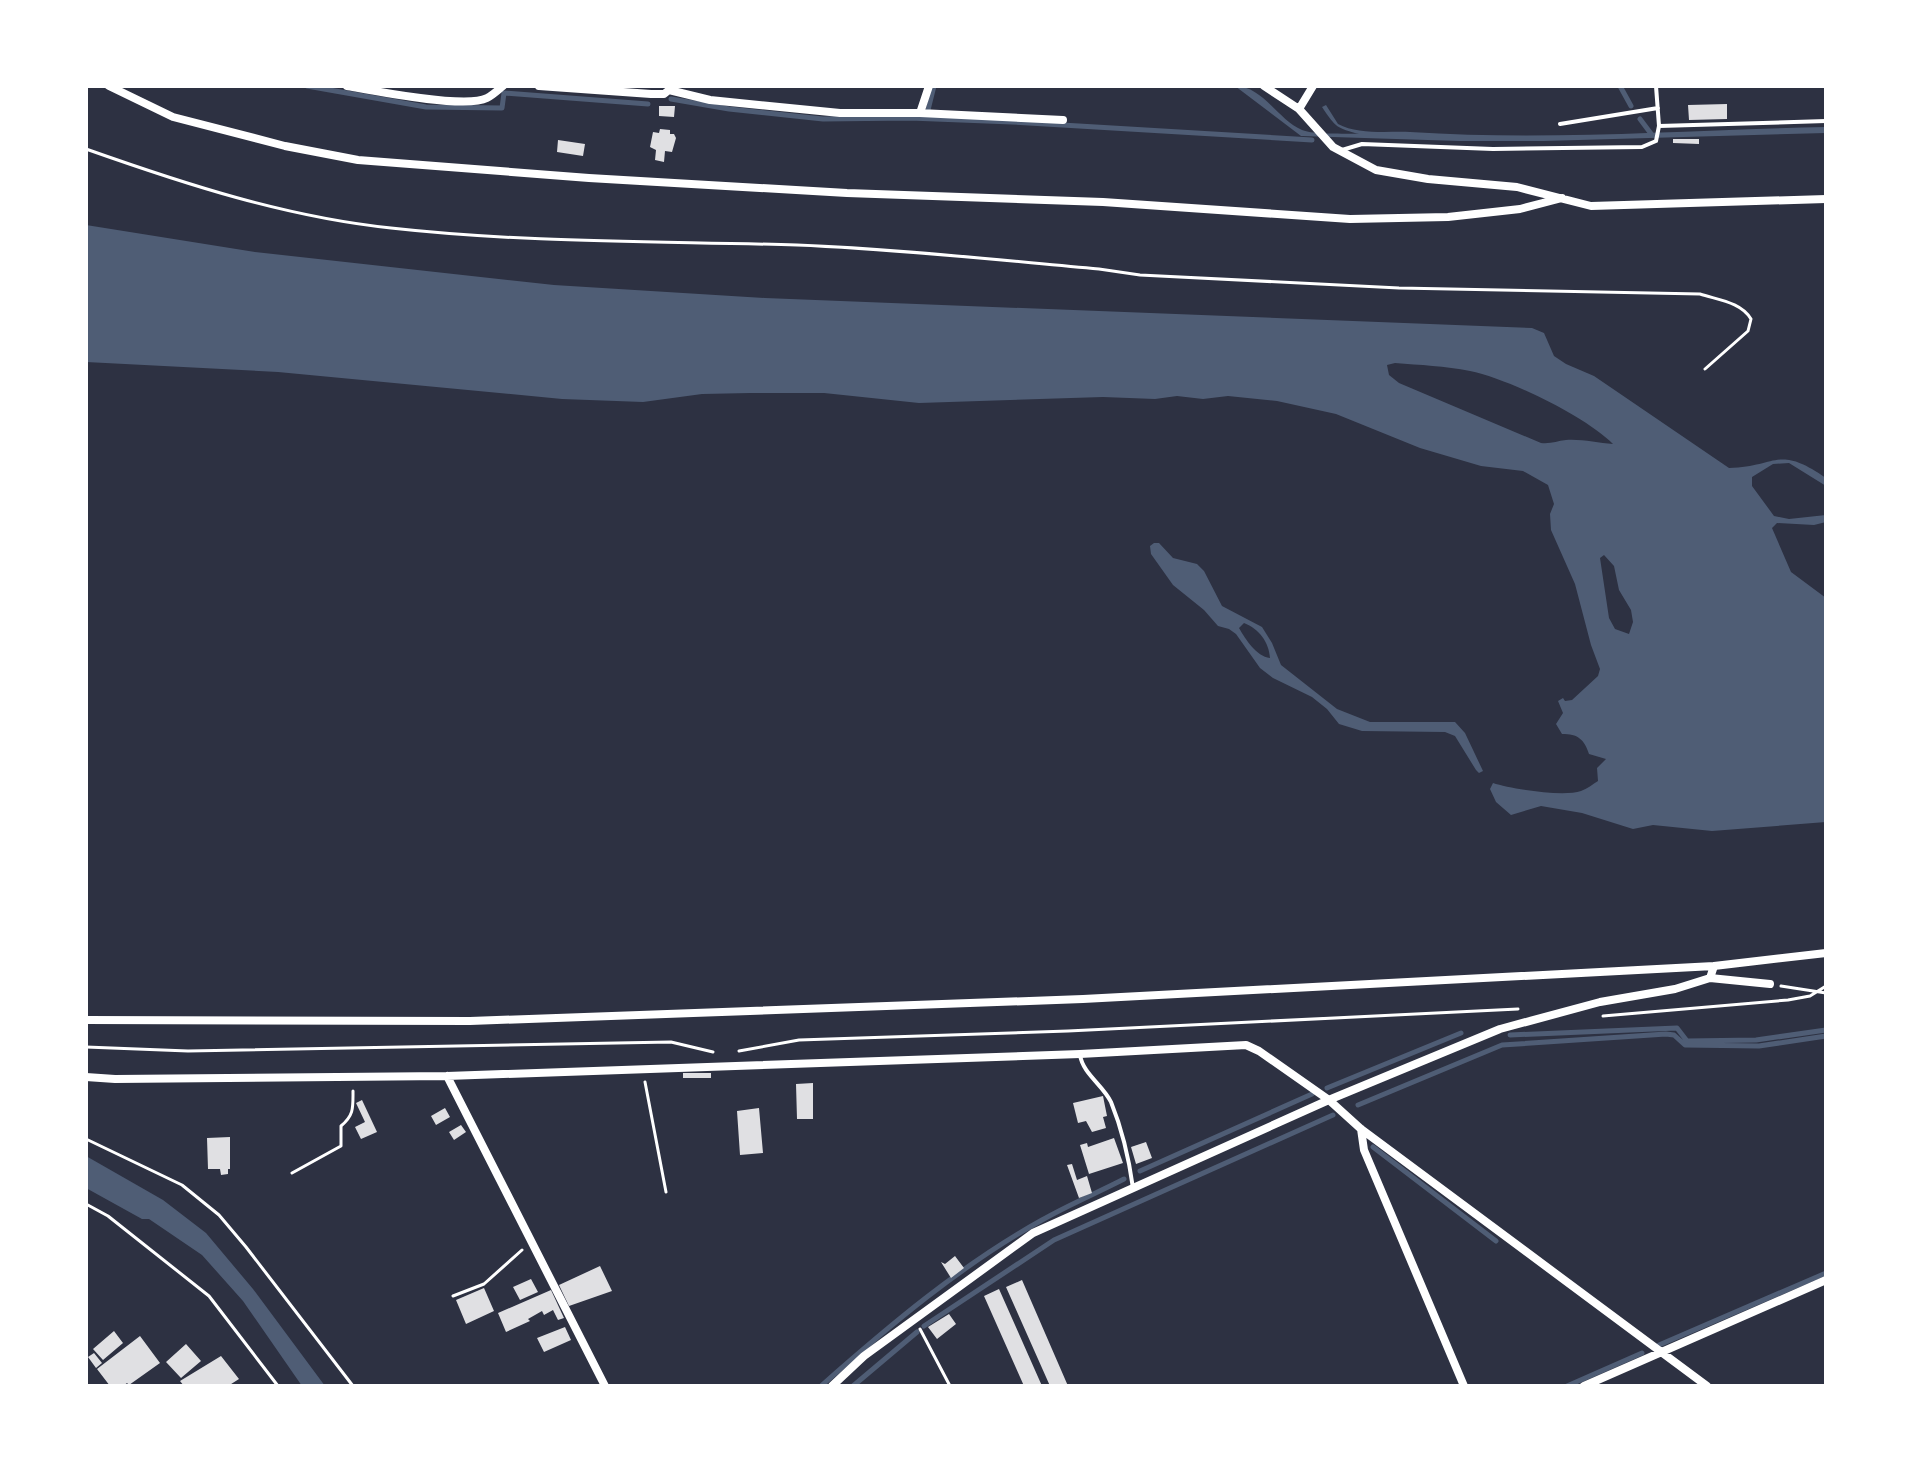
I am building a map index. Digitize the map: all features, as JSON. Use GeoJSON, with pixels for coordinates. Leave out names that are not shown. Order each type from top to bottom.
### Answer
{"type":"FeatureCollection","features":[{"type":"Feature","properties":{"kind":"street"},"geometry":{"type":"LineString","coordinates":[[109,86],[173,117],[285,146],[358,160],[589,178],[847,193],[1103,202],[1350,219],[1448,217],[1520,209],[1562,198]]}},
{"type":"Feature","properties":{"kind":"street"},"geometry":{"type":"LineString","coordinates":[[347,86],[429,99],[478,100],[503,86]]}},
{"type":"Feature","properties":{"kind":"street"},"geometry":{"type":"LineString","coordinates":[[539,86],[651,94],[664,94],[669,88],[710,100],[840,113],[920,113],[1063,120]]}},
{"type":"Feature","properties":{"kind":"street"},"geometry":{"type":"LineString","coordinates":[[920,113],[929,86]]}},
{"type":"Feature","properties":{"kind":"street"},"geometry":{"type":"LineString","coordinates":[[1264,86],[1299,109],[1340,151],[1376,170],[1428,179],[1517,187],[1591,206],[1826,199]]}},
{"type":"Feature","properties":{"kind":"street"},"geometry":{"type":"LineString","coordinates":[[1299,109],[1313,86]]}},
{"type":"Feature","properties":{"kind":"street"},"geometry":{"type":"LineString","coordinates":[[86,1020],[501,1020],[1083,999],[1714,966],[1826,953]]}},
{"type":"Feature","properties":{"kind":"street"},"geometry":{"type":"LineString","coordinates":[[1710,978],[1714,966]]}},
{"type":"Feature","properties":{"kind":"street"},"geometry":{"type":"LineString","coordinates":[[832,1386],[864,1356],[1033,1233],[1329,1100],[1500,1029],[1600,1002],[1675,989],[1710,978],[1770,984]]}},
{"type":"Feature","properties":{"kind":"street"},"geometry":{"type":"LineString","coordinates":[[86,1077],[447,1076],[638,1069],[728,1060],[1080,1054],[1246,1045],[1329,1100],[1361,1129],[1707,1386]]}},
{"type":"Feature","properties":{"kind":"street"},"geometry":{"type":"LineString","coordinates":[[447,1076],[605,1386]]}},
{"type":"Feature","properties":{"kind":"street"},"geometry":{"type":"LineString","coordinates":[[1361,1129],[1364,1150],[1464,1386]]}},
{"type":"Feature","properties":{"kind":"street"},"geometry":{"type":"LineString","coordinates":[[1584,1386],[1826,1280]]}},
{"type":"Feature","properties":{"kind":"lane"},"geometry":{"type":"LineString","coordinates":[[1340,151],[1362,144],[1434,148],[1642,147],[1656,141],[1659,126],[1656,86]]}},
{"type":"Feature","properties":{"kind":"lane"},"geometry":{"type":"LineString","coordinates":[[1560,124],[1658,108]]}},
{"type":"Feature","properties":{"kind":"lane"},"geometry":{"type":"LineString","coordinates":[[1659,126],[1826,121]]}},
{"type":"Feature","properties":{"kind":"lane"},"geometry":{"type":"LineString","coordinates":[[1080,1054],[1082,1065],[1110,1100],[1129,1161],[1133,1188]]}},
{"type":"Feature","properties":{"kind":"path"},"geometry":{"type":"LineString","coordinates":[[86,149],[243,199],[304,214],[389,228],[518,237],[801,245],[1068,266],[1140,275],[1311,284],[1700,294],[1736,305],[1746,311],[1751,319],[1748,331],[1705,369]]}},
{"type":"Feature","properties":{"kind":"path"},"geometry":{"type":"LineString","coordinates":[[1770,984],[1826,993]]}},
{"type":"Feature","properties":{"kind":"path"},"geometry":{"type":"LineString","coordinates":[[1600,1016],[1788,1000],[1826,986]]}},
{"type":"Feature","properties":{"kind":"path"},"geometry":{"type":"LineString","coordinates":[[86,1047],[188,1051],[671,1042],[728,1060],[735,1052],[787,1041],[1527,1009]]}},
{"type":"Feature","properties":{"kind":"path"},"geometry":{"type":"LineString","coordinates":[[638,1069],[646,1084],[666,1192]]}},
{"type":"Feature","properties":{"kind":"path"},"geometry":{"type":"LineString","coordinates":[[292,1173],[341,1146],[341,1126],[352,1117],[354,1108],[350,1078]]}},
{"type":"Feature","properties":{"kind":"path"},"geometry":{"type":"LineString","coordinates":[[86,1139],[182,1185],[219,1215],[353,1386]]}},
{"type":"Feature","properties":{"kind":"path"},"geometry":{"type":"LineString","coordinates":[[86,1204],[108,1216],[209,1296],[278,1386]]}},
{"type":"Feature","properties":{"kind":"path"},"geometry":{"type":"LineString","coordinates":[[453,1296],[484,1284],[533,1240]]}},
{"type":"Feature","properties":{"kind":"path"},"geometry":{"type":"LineString","coordinates":[[914,1320],[950,1386]]}},
{"type":"Feature","properties":{"kind":"water"},"geometry":{"type":"Polygon","coordinates":[[[1235,86],[1254,91],[1285,119],[1307,132],[1359,134],[1334,123],[1322,107],[1326,105],[1338,124],[1373,132],[1566,135],[1826,127],[1826,133],[1544,141],[1301,136],[1235,86]]]}},
{"type":"Feature","properties":{"kind":"water"},"geometry":{"type":"Polygon","coordinates":[[[86,225],[255,252],[554,285],[765,298],[1532,328],[1544,333],[1554,356],[1594,376],[1729,468],[1787,460],[1826,478],[1826,486],[1789,463],[1773,464],[1752,477],[1752,486],[1774,516],[1789,519],[1826,515],[1826,522],[1814,525],[1777,523],[1772,528],[1791,572],[1826,598],[1826,822],[1712,831],[1653,825],[1633,829],[1582,813],[1541,806],[1511,815],[1496,802],[1490,789],[1493,783],[1524,790],[1573,793],[1598,781],[1597,768],[1606,759],[1589,754],[1580,738],[1562,734],[1556,724],[1563,713],[1558,701],[1563,698],[1565,701],[1572,700],[1598,676],[1600,669],[1575,584],[1551,530],[1550,514],[1554,504],[1548,485],[1523,471],[1481,466],[1420,448],[1336,414],[1277,401],[1228,396],[1203,399],[1177,396],[1155,399],[1103,397],[919,403],[824,393],[702,394],[643,402],[562,399],[278,372],[86,362],[86,225]],[[1395,363],[1387,365],[1389,375],[1399,383],[1541,443],[1572,440],[1613,444],[1566,411],[1505,382],[1461,369],[1395,363]],[[1604,555],[1600,558],[1609,618],[1615,629],[1629,634],[1633,622],[1631,610],[1619,590],[1614,566],[1604,555]]]}},
{"type":"Feature","properties":{"kind":"water"},"geometry":{"type":"Polygon","coordinates":[[[1159,543],[1173,558],[1197,564],[1204,571],[1222,606],[1262,627],[1281,665],[1337,709],[1370,722],[1455,722],[1465,733],[1483,771],[1479,773],[1476,770],[1455,736],[1445,732],[1362,731],[1339,724],[1312,697],[1273,678],[1260,668],[1236,634],[1218,626],[1173,585],[1151,554],[1150,546],[1159,543]],[[1244,623],[1239,628],[1256,651],[1270,658],[1265,641],[1259,632],[1244,623]]]}},
{"type":"Feature","properties":{"kind":"water"},"geometry":{"type":"Polygon","coordinates":[[[86,1156],[163,1200],[206,1233],[253,1289],[325,1386],[302,1386],[243,1301],[202,1255],[149,1219],[142,1219],[86,1188],[86,1156]]]}},
{"type":"Feature","properties":{"kind":"building"},"geometry":{"type":"Polygon","coordinates":[[[1727,104],[1727,119],[1689,120],[1688,105],[1727,104]]]}},
{"type":"Feature","properties":{"kind":"building"},"geometry":{"type":"Polygon","coordinates":[[[659,106],[675,106],[674,117],[659,116],[659,106]]]}},
{"type":"Feature","properties":{"kind":"building"},"geometry":{"type":"Polygon","coordinates":[[[660,129],[670,130],[676,138],[672,152],[665,151],[664,162],[655,160],[656,150],[650,147],[653,132],[659,133],[660,129]]]}},
{"type":"Feature","properties":{"kind":"building"},"geometry":{"type":"Polygon","coordinates":[[[1673,139],[1699,139],[1699,144],[1673,143],[1673,139]]]}},
{"type":"Feature","properties":{"kind":"building"},"geometry":{"type":"Polygon","coordinates":[[[558,140],[585,144],[583,156],[557,152],[558,140]]]}},
{"type":"Feature","properties":{"kind":"building"},"geometry":{"type":"Polygon","coordinates":[[[683,1073],[711,1073],[711,1078],[683,1078],[683,1073]]]}},
{"type":"Feature","properties":{"kind":"building"},"geometry":{"type":"Polygon","coordinates":[[[813,1083],[813,1119],[797,1119],[796,1084],[813,1083]]]}},
{"type":"Feature","properties":{"kind":"building"},"geometry":{"type":"Polygon","coordinates":[[[1103,1096],[1106,1128],[1092,1132],[1086,1121],[1078,1123],[1073,1103],[1103,1096]]]}},
{"type":"Feature","properties":{"kind":"building"},"geometry":{"type":"Polygon","coordinates":[[[362,1100],[377,1132],[361,1139],[355,1127],[365,1122],[356,1103],[362,1100]]]}},
{"type":"Feature","properties":{"kind":"building"},"geometry":{"type":"Polygon","coordinates":[[[445,1108],[450,1117],[436,1125],[431,1116],[445,1108]]]}},
{"type":"Feature","properties":{"kind":"building"},"geometry":{"type":"Polygon","coordinates":[[[759,1108],[763,1153],[740,1155],[737,1111],[759,1108]]]}},
{"type":"Feature","properties":{"kind":"building"},"geometry":{"type":"Polygon","coordinates":[[[461,1125],[466,1132],[454,1140],[449,1132],[461,1125]]]}},
{"type":"Feature","properties":{"kind":"building"},"geometry":{"type":"Polygon","coordinates":[[[230,1137],[230,1169],[228,1174],[221,1175],[220,1169],[208,1169],[207,1138],[230,1137]]]}},
{"type":"Feature","properties":{"kind":"building"},"geometry":{"type":"Polygon","coordinates":[[[1114,1138],[1123,1163],[1089,1174],[1080,1145],[1087,1143],[1088,1147],[1114,1138]]]}},
{"type":"Feature","properties":{"kind":"building"},"geometry":{"type":"Polygon","coordinates":[[[1146,1142],[1152,1158],[1136,1164],[1131,1147],[1146,1142]]]}},
{"type":"Feature","properties":{"kind":"building"},"geometry":{"type":"Polygon","coordinates":[[[1072,1164],[1077,1180],[1087,1176],[1092,1193],[1079,1198],[1067,1165],[1072,1164]]]}},
{"type":"Feature","properties":{"kind":"building"},"geometry":{"type":"Polygon","coordinates":[[[955,1256],[964,1268],[951,1278],[941,1262],[945,1264],[955,1256]]]}},
{"type":"Feature","properties":{"kind":"building"},"geometry":{"type":"Polygon","coordinates":[[[600,1266],[612,1291],[569,1306],[559,1285],[600,1266]]]}},
{"type":"Feature","properties":{"kind":"building"},"geometry":{"type":"Polygon","coordinates":[[[531,1279],[538,1292],[520,1300],[513,1287],[531,1279]]]}},
{"type":"Feature","properties":{"kind":"building"},"geometry":{"type":"Polygon","coordinates":[[[1022,1280],[1068,1386],[1050,1386],[1006,1287],[1022,1280]]]}},
{"type":"Feature","properties":{"kind":"building"},"geometry":{"type":"Polygon","coordinates":[[[484,1288],[494,1311],[466,1324],[456,1300],[484,1288]]]}},
{"type":"Feature","properties":{"kind":"building"},"geometry":{"type":"Polygon","coordinates":[[[999,1289],[1042,1386],[1024,1386],[984,1296],[999,1289]]]}},
{"type":"Feature","properties":{"kind":"building"},"geometry":{"type":"Polygon","coordinates":[[[551,1290],[564,1318],[558,1320],[553,1310],[544,1315],[542,1311],[528,1319],[530,1321],[506,1332],[498,1313],[551,1290]]]}},
{"type":"Feature","properties":{"kind":"building"},"geometry":{"type":"Polygon","coordinates":[[[949,1314],[956,1324],[937,1339],[928,1327],[949,1314]]]}},
{"type":"Feature","properties":{"kind":"building"},"geometry":{"type":"Polygon","coordinates":[[[565,1327],[571,1340],[544,1352],[537,1338],[565,1327]]]}},
{"type":"Feature","properties":{"kind":"building"},"geometry":{"type":"Polygon","coordinates":[[[114,1331],[123,1343],[103,1360],[93,1349],[114,1331]]]}},
{"type":"Feature","properties":{"kind":"building"},"geometry":{"type":"Polygon","coordinates":[[[140,1336],[160,1363],[129,1385],[110,1386],[97,1369],[140,1336]]]}},
{"type":"Feature","properties":{"kind":"building"},"geometry":{"type":"Polygon","coordinates":[[[186,1344],[201,1361],[181,1378],[166,1362],[186,1344]]]}},
{"type":"Feature","properties":{"kind":"building"},"geometry":{"type":"Polygon","coordinates":[[[94,1353],[102,1363],[96,1368],[88,1357],[94,1353]]]}},
{"type":"Feature","properties":{"kind":"building"},"geometry":{"type":"Polygon","coordinates":[[[221,1356],[239,1379],[228,1386],[184,1386],[180,1381],[221,1356]]]}},
{"type":"Feature","properties":{"kind":"waterway"},"geometry":{"type":"LineString","coordinates":[[307,86],[426,107],[502,108],[504,93],[648,104]]}},
{"type":"Feature","properties":{"kind":"waterway"},"geometry":{"type":"LineString","coordinates":[[928,110],[934,86]]}},
{"type":"Feature","properties":{"kind":"waterway"},"geometry":{"type":"LineString","coordinates":[[1620,86],[1631,106]]}},
{"type":"Feature","properties":{"kind":"waterway"},"geometry":{"type":"LineString","coordinates":[[671,99],[823,119],[1012,122],[1312,140]]}},
{"type":"Feature","properties":{"kind":"waterway"},"geometry":{"type":"LineString","coordinates":[[1640,119],[1652,135]]}},
{"type":"Feature","properties":{"kind":"waterway"},"geometry":{"type":"LineString","coordinates":[[1510,1035],[1677,1028],[1687,1041],[1756,1040],[1826,1030]]}},
{"type":"Feature","properties":{"kind":"waterway"},"geometry":{"type":"LineString","coordinates":[[1327,1088],[1461,1033]]}},
{"type":"Feature","properties":{"kind":"waterway"},"geometry":{"type":"LineString","coordinates":[[1358,1105],[1502,1045],[1666,1034],[1674,1035],[1685,1045],[1759,1046],[1826,1036]]}},
{"type":"Feature","properties":{"kind":"waterway"},"geometry":{"type":"LineString","coordinates":[[1140,1171],[1312,1094]]}},
{"type":"Feature","properties":{"kind":"waterway"},"geometry":{"type":"LineString","coordinates":[[924,1326],[1054,1240],[1333,1115]]}},
{"type":"Feature","properties":{"kind":"waterway"},"geometry":{"type":"LineString","coordinates":[[1373,1147],[1496,1241]]}},
{"type":"Feature","properties":{"kind":"waterway"},"geometry":{"type":"LineString","coordinates":[[821,1386],[900,1319],[983,1256],[1052,1215],[1124,1179]]}},
{"type":"Feature","properties":{"kind":"waterway"},"geometry":{"type":"LineString","coordinates":[[1659,1345],[1826,1273]]}},
{"type":"Feature","properties":{"kind":"waterway"},"geometry":{"type":"LineString","coordinates":[[853,1386],[917,1332]]}},
{"type":"Feature","properties":{"kind":"waterway"},"geometry":{"type":"LineString","coordinates":[[1567,1386],[1642,1353]]}}]}
